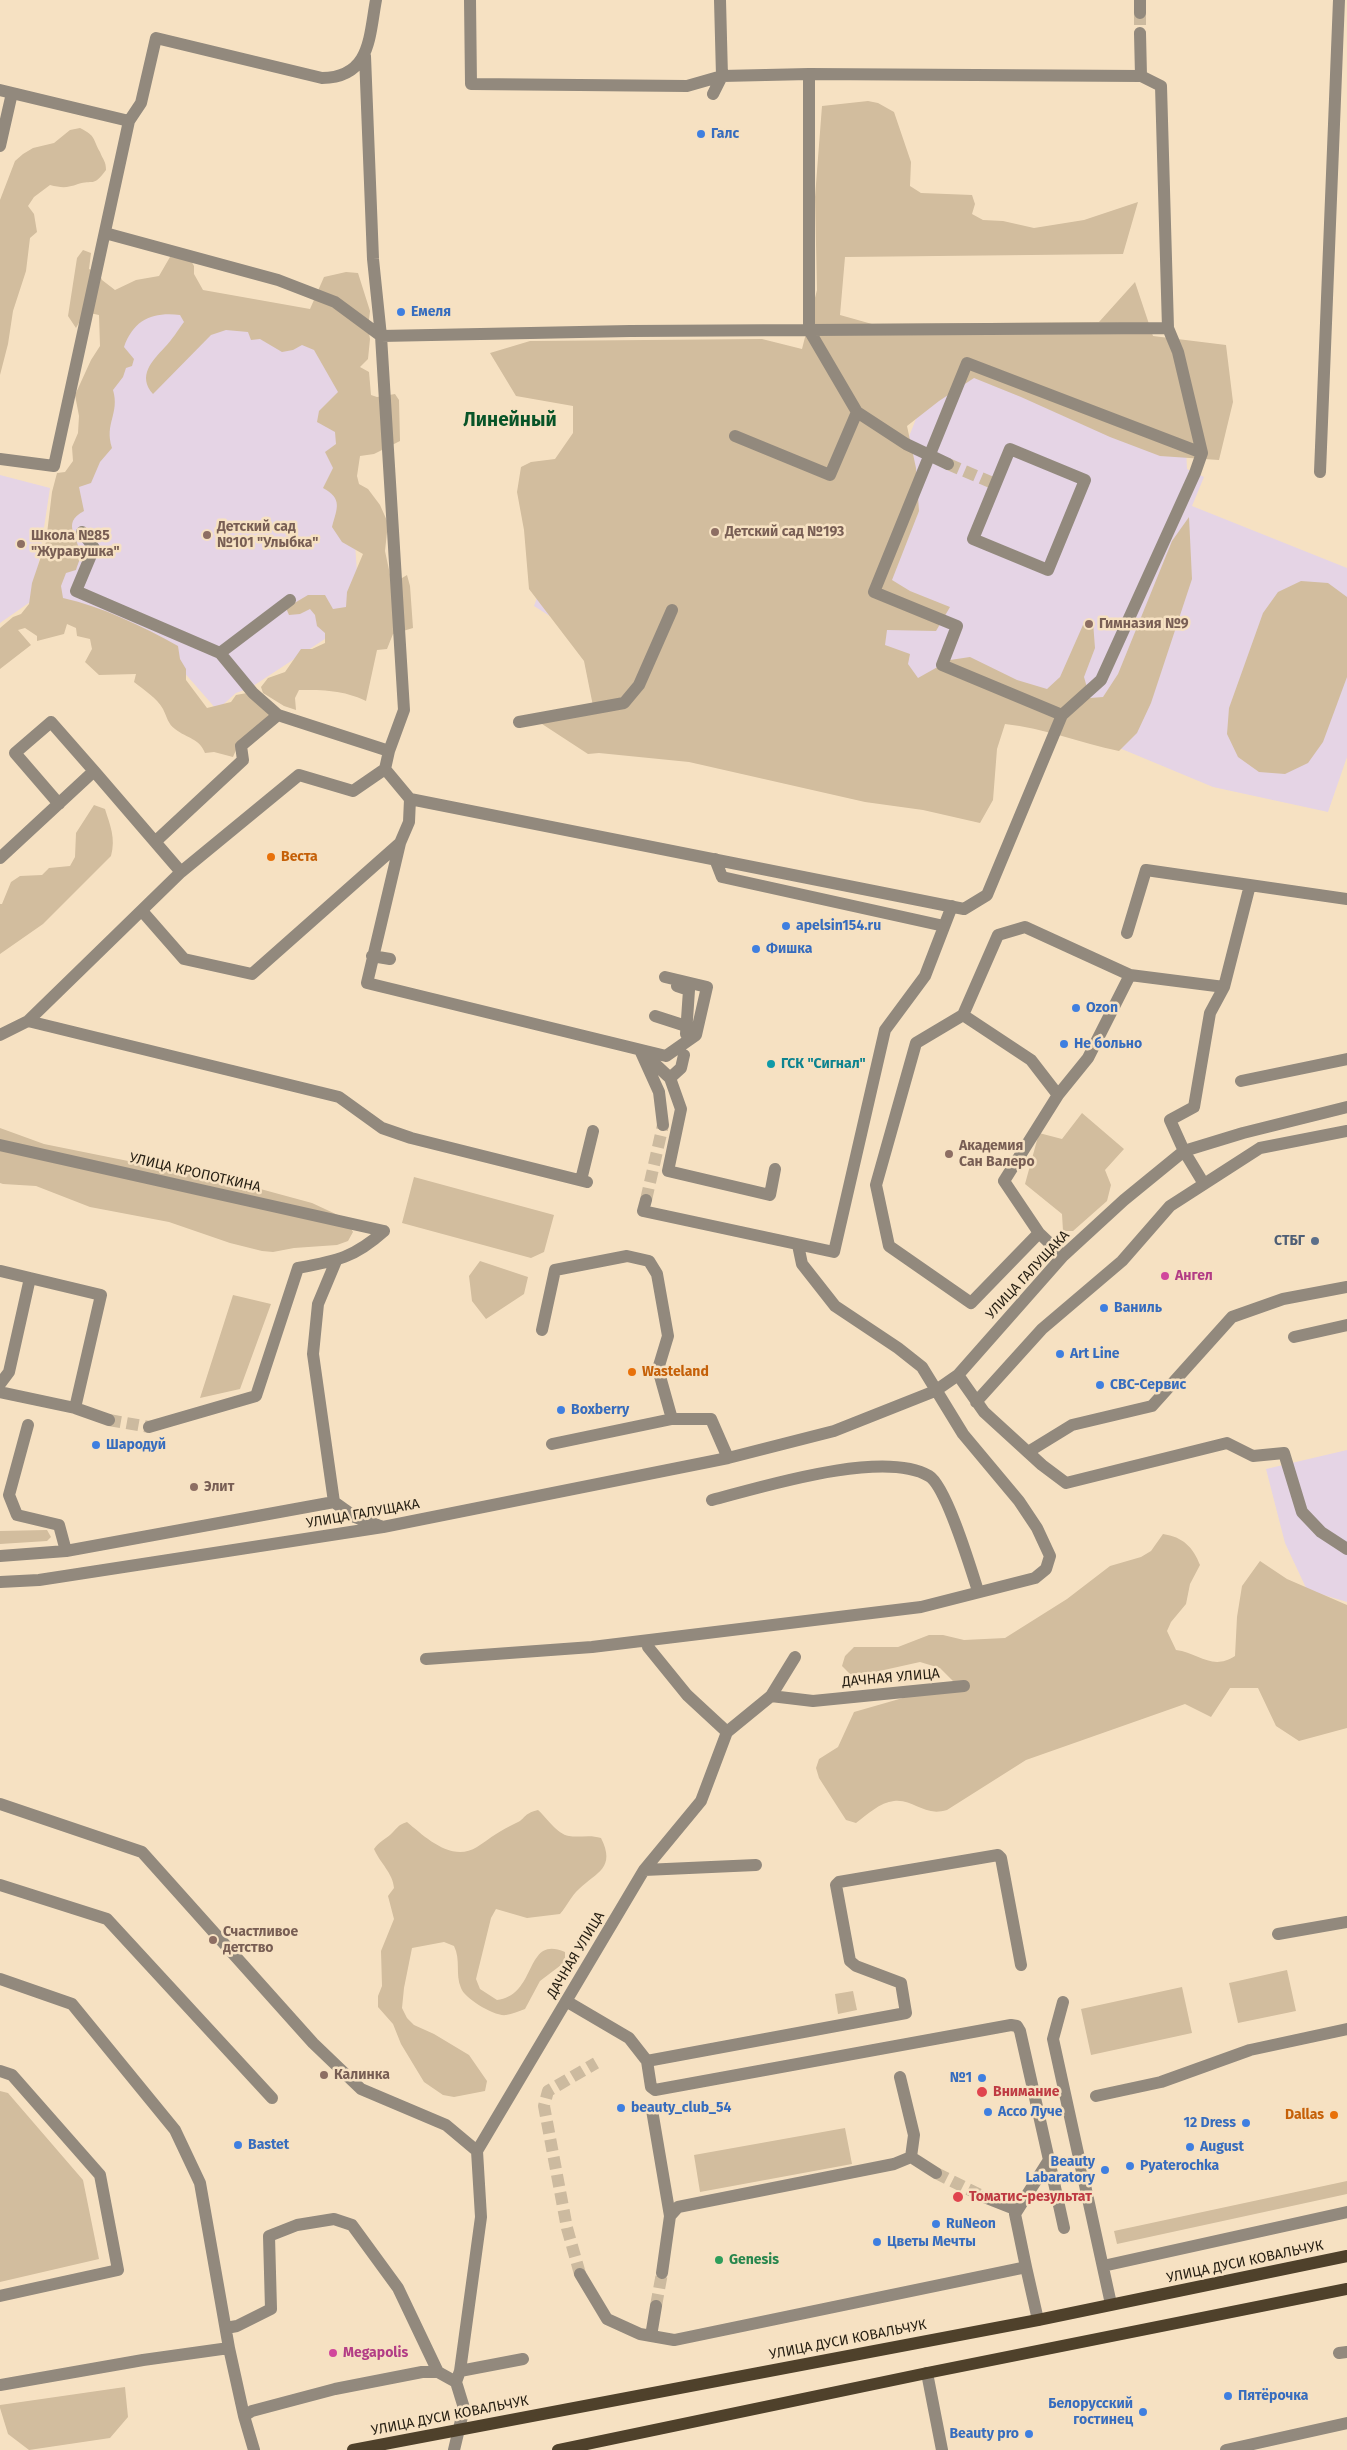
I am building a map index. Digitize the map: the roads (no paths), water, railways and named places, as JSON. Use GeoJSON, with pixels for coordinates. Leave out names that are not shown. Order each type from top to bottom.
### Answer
{"type":"FeatureCollection","features":[{"type":"Feature","properties":{"kind":"main road","name":"УЛИЦА ДУСИ КОВАЛЬЧУК"},"geometry":{"type":"LineString","coordinates":[[353,2450],[1038,2320],[1347,2256]]}},
{"type":"Feature","properties":{"kind":"main road"},"geometry":{"type":"LineString","coordinates":[[558,2450],[927,2372],[1347,2289]]}},
{"type":"Feature","properties":{"kind":"street"},"geometry":{"type":"LineString","coordinates":[[0,1035],[28,1021],[181,872],[300,775],[353,791],[385,769],[389,751],[404,710],[381,336],[374,268],[365,56],[376,0]]}},
{"type":"Feature","properties":{"kind":"street"},"geometry":{"type":"LineString","coordinates":[[385,769],[410,799],[964,909],[987,894],[1062,715],[1102,680],[1195,474],[1202,453],[1178,352],[1168,328],[1161,86],[1141,76],[809,74],[722,76],[687,86],[471,84],[470,0]]}},
{"type":"Feature","properties":{"kind":"street"},"geometry":{"type":"LineString","coordinates":[[713,94],[722,76],[720,0]]}},
{"type":"Feature","properties":{"kind":"street"},"geometry":{"type":"LineString","coordinates":[[1140,0],[1140,13]]}},
{"type":"Feature","properties":{"kind":"street"},"geometry":{"type":"LineString","coordinates":[[1320,472],[1339,0]]}},
{"type":"Feature","properties":{"kind":"street"},"geometry":{"type":"LineString","coordinates":[[1140,33],[1141,76]]}},
{"type":"Feature","properties":{"kind":"street"},"geometry":{"type":"LineString","coordinates":[[0,459],[54,466],[130,121],[141,103],[156,38],[322,78],[345,75],[365,56]]}},
{"type":"Feature","properties":{"kind":"street"},"geometry":{"type":"LineString","coordinates":[[809,74],[809,330],[857,412],[929,456],[948,464]]}},
{"type":"Feature","properties":{"kind":"street"},"geometry":{"type":"LineString","coordinates":[[0,146],[6,92],[130,121]]}},
{"type":"Feature","properties":{"kind":"street"},"geometry":{"type":"LineString","coordinates":[[104,233],[278,280],[335,302],[381,336],[809,330],[1168,328]]}},
{"type":"Feature","properties":{"kind":"street"},"geometry":{"type":"LineString","coordinates":[[1062,715],[942,665],[957,626],[874,592],[966,364],[1202,453]]}},
{"type":"Feature","properties":{"kind":"street"},"geometry":{"type":"LineString","coordinates":[[735,436],[830,475],[857,412]]}},
{"type":"Feature","properties":{"kind":"street"},"geometry":{"type":"LineString","coordinates":[[1010,449],[1085,480],[1048,570],[973,539],[1010,449]]}},
{"type":"Feature","properties":{"kind":"street"},"geometry":{"type":"LineString","coordinates":[[82,532],[94,548],[76,591],[220,653],[253,693],[278,715],[389,751]]}},
{"type":"Feature","properties":{"kind":"street"},"geometry":{"type":"LineString","coordinates":[[220,653],[290,600]]}},
{"type":"Feature","properties":{"kind":"street"},"geometry":{"type":"LineString","coordinates":[[519,722],[624,703],[639,684],[672,610]]}},
{"type":"Feature","properties":{"kind":"street"},"geometry":{"type":"LineString","coordinates":[[156,841],[243,760],[241,746],[278,715]]}},
{"type":"Feature","properties":{"kind":"street"},"geometry":{"type":"LineString","coordinates":[[59,804],[15,753],[51,722],[181,872]]}},
{"type":"Feature","properties":{"kind":"street"},"geometry":{"type":"LineString","coordinates":[[0,858],[94,772]]}},
{"type":"Feature","properties":{"kind":"street"},"geometry":{"type":"LineString","coordinates":[[410,799],[409,822],[400,843],[367,982],[666,1056],[696,1035],[707,987],[664,980],[689,990],[686,1030],[656,1016]]}},
{"type":"Feature","properties":{"kind":"street"},"geometry":{"type":"LineString","coordinates":[[142,911],[184,959],[252,974],[400,843]]}},
{"type":"Feature","properties":{"kind":"street"},"geometry":{"type":"LineString","coordinates":[[715,859],[722,877],[944,926]]}},
{"type":"Feature","properties":{"kind":"street"},"geometry":{"type":"LineString","coordinates":[[1127,933],[1146,870],[1347,899]]}},
{"type":"Feature","properties":{"kind":"street"},"geometry":{"type":"LineString","coordinates":[[1204,1184],[1184,1151],[1170,1120],[1194,1107],[1210,1012],[1224,987],[1250,885]]}},
{"type":"Feature","properties":{"kind":"street"},"geometry":{"type":"LineString","coordinates":[[646,1200],[643,1211],[834,1252],[885,1030],[925,976],[952,906]]}},
{"type":"Feature","properties":{"kind":"street"},"geometry":{"type":"LineString","coordinates":[[1039,1233],[971,1304],[889,1246],[876,1185],[916,1043],[963,1015],[998,935],[1025,927],[1130,975],[1224,987]]}},
{"type":"Feature","properties":{"kind":"street"},"geometry":{"type":"LineString","coordinates":[[372,956],[390,959]]}},
{"type":"Feature","properties":{"kind":"street"},"geometry":{"type":"LineString","coordinates":[[1063,1256],[1039,1233],[1004,1181],[1058,1095],[1088,1058],[1130,975]]}},
{"type":"Feature","properties":{"kind":"street"},"geometry":{"type":"LineString","coordinates":[[963,1015],[1031,1060],[1058,1095]]}},
{"type":"Feature","properties":{"kind":"street"},"geometry":{"type":"LineString","coordinates":[[28,1021],[339,1097],[382,1128],[411,1138],[584,1181],[593,1131]]}},
{"type":"Feature","properties":{"kind":"street"},"geometry":{"type":"LineString","coordinates":[[640,1050],[670,1078],[682,1109],[668,1172],[770,1194],[775,1169]]}},
{"type":"Feature","properties":{"kind":"street"},"geometry":{"type":"LineString","coordinates":[[640,1050],[659,1092],[663,1125]]}},
{"type":"Feature","properties":{"kind":"street"},"geometry":{"type":"LineString","coordinates":[[670,1078],[681,1068],[684,1055]]}},
{"type":"Feature","properties":{"kind":"street"},"geometry":{"type":"LineString","coordinates":[[1241,1081],[1347,1059]]}},
{"type":"Feature","properties":{"kind":"street","name":"УЛИЦА ГАЛУЩАКА"},"geometry":{"type":"LineString","coordinates":[[0,1582],[39,1580],[383,1527],[728,1458],[834,1431],[935,1391],[958,1375],[1063,1256],[1124,1200],[1184,1151],[1242,1133],[1347,1107]]}},
{"type":"Feature","properties":{"kind":"street"},"geometry":{"type":"LineString","coordinates":[[976,1402],[1042,1329],[1122,1261],[1170,1206],[1260,1148],[1347,1131]]}},
{"type":"Feature","properties":{"kind":"street","name":"УЛИЦА КРОПОТКИНА"},"geometry":{"type":"LineString","coordinates":[[0,1145],[384,1231],[364,1248],[336,1261]]}},
{"type":"Feature","properties":{"kind":"street"},"geometry":{"type":"LineString","coordinates":[[426,1659],[592,1648],[921,1607],[1035,1578],[1046,1569],[1050,1556],[1036,1528],[1019,1501],[963,1434],[922,1367],[898,1348],[835,1306],[802,1264],[798,1245]]}},
{"type":"Feature","properties":{"kind":"street"},"geometry":{"type":"LineString","coordinates":[[542,1330],[555,1270],[628,1256],[649,1262],[657,1274],[668,1336],[658,1369],[672,1419]]}},
{"type":"Feature","properties":{"kind":"street"},"geometry":{"type":"LineString","coordinates":[[149,1426],[256,1396],[298,1268],[336,1261]]}},
{"type":"Feature","properties":{"kind":"street"},"geometry":{"type":"LineString","coordinates":[[334,1502],[313,1354],[318,1304],[336,1261]]}},
{"type":"Feature","properties":{"kind":"street"},"geometry":{"type":"LineString","coordinates":[[1,1271],[101,1295],[75,1408]]}},
{"type":"Feature","properties":{"kind":"street"},"geometry":{"type":"LineString","coordinates":[[0,1384],[9,1372],[30,1278]]}},
{"type":"Feature","properties":{"kind":"street"},"geometry":{"type":"LineString","coordinates":[[1028,1452],[1072,1426],[1152,1406],[1232,1317],[1283,1299],[1347,1287]]}},
{"type":"Feature","properties":{"kind":"street"},"geometry":{"type":"LineString","coordinates":[[1294,1337],[1347,1324]]}},
{"type":"Feature","properties":{"kind":"street"},"geometry":{"type":"LineString","coordinates":[[958,1375],[984,1412],[1066,1483],[1227,1443],[1253,1456],[1284,1453],[1302,1512],[1321,1532],[1347,1549]]}},
{"type":"Feature","properties":{"kind":"street"},"geometry":{"type":"LineString","coordinates":[[0,1392],[75,1408],[109,1420]]}},
{"type":"Feature","properties":{"kind":"street"},"geometry":{"type":"LineString","coordinates":[[552,1444],[672,1419],[712,1419],[728,1458]]}},
{"type":"Feature","properties":{"kind":"street"},"geometry":{"type":"LineString","coordinates":[[28,1425],[9,1495],[17,1516],[59,1525],[66,1551]]}},
{"type":"Feature","properties":{"kind":"street"},"geometry":{"type":"LineString","coordinates":[[712,1500],[822,1472],[896,1466],[930,1476],[942,1494],[978,1591]]}},
{"type":"Feature","properties":{"kind":"street"},"geometry":{"type":"LineString","coordinates":[[0,1556],[66,1551],[334,1502],[355,1517],[383,1527]]}},
{"type":"Feature","properties":{"kind":"street"},"geometry":{"type":"LineString","coordinates":[[648,1647],[687,1696],[727,1732],[771,1696],[795,1657]]}},
{"type":"Feature","properties":{"kind":"street","name":"ДАЧНАЯ УЛИЦА"},"geometry":{"type":"LineString","coordinates":[[771,1696],[813,1701],[964,1686]]}},
{"type":"Feature","properties":{"kind":"street","name":"ДАЧНАЯ УЛИЦА"},"geometry":{"type":"LineString","coordinates":[[477,2150],[644,1870],[701,1801],[727,1732]]}},
{"type":"Feature","properties":{"kind":"street"},"geometry":{"type":"LineString","coordinates":[[0,1804],[142,1852],[313,2043],[361,2089],[446,2124],[477,2150],[482,2217],[458,2377],[464,2408],[454,2450]]}},
{"type":"Feature","properties":{"kind":"street"},"geometry":{"type":"LineString","coordinates":[[647,2061],[906,2012],[901,1983],[852,1964],[836,1885],[839,1882],[998,1855],[1002,1858],[1021,1965]]}},
{"type":"Feature","properties":{"kind":"street"},"geometry":{"type":"LineString","coordinates":[[644,1870],[756,1865]]}},
{"type":"Feature","properties":{"kind":"street"},"geometry":{"type":"LineString","coordinates":[[0,1885],[107,1919],[272,2098]]}},
{"type":"Feature","properties":{"kind":"street"},"geometry":{"type":"LineString","coordinates":[[1278,1934],[1347,1922]]}},
{"type":"Feature","properties":{"kind":"street"},"geometry":{"type":"LineString","coordinates":[[0,1979],[72,2004],[175,2130],[200,2183],[229,2348],[244,2416],[254,2450]]}},
{"type":"Feature","properties":{"kind":"street"},"geometry":{"type":"LineString","coordinates":[[566,2001],[629,2038],[647,2061],[651,2087],[655,2090],[1011,2025],[1017,2026],[1020,2031],[1064,2228]]}},
{"type":"Feature","properties":{"kind":"street"},"geometry":{"type":"LineString","coordinates":[[1063,2002],[1053,2039],[1111,2304]]}},
{"type":"Feature","properties":{"kind":"street"},"geometry":{"type":"LineString","coordinates":[[1096,2096],[1162,2082],[1250,2050],[1347,2029]]}},
{"type":"Feature","properties":{"kind":"street"},"geometry":{"type":"LineString","coordinates":[[0,2071],[12,2075],[100,2175],[118,2270],[0,2296]]}},
{"type":"Feature","properties":{"kind":"street"},"geometry":{"type":"LineString","coordinates":[[900,2077],[914,2135],[911,2157]]}},
{"type":"Feature","properties":{"kind":"street"},"geometry":{"type":"LineString","coordinates":[[652,2110],[670,2216],[662,2273]]}},
{"type":"Feature","properties":{"kind":"street"},"geometry":{"type":"LineString","coordinates":[[911,2157],[936,2173]]}},
{"type":"Feature","properties":{"kind":"street"},"geometry":{"type":"LineString","coordinates":[[670,2216],[678,2207],[894,2164],[911,2157]]}},
{"type":"Feature","properties":{"kind":"street"},"geometry":{"type":"LineString","coordinates":[[1038,2320],[1015,2217],[1016,2210],[1049,2160]]}},
{"type":"Feature","properties":{"kind":"street"},"geometry":{"type":"LineString","coordinates":[[984,2197],[1016,2210]]}},
{"type":"Feature","properties":{"kind":"street"},"geometry":{"type":"LineString","coordinates":[[1103,2266],[1347,2212]]}},
{"type":"Feature","properties":{"kind":"street"},"geometry":{"type":"LineString","coordinates":[[226,2328],[237,2326],[271,2309],[269,2236],[297,2225],[334,2219],[352,2225],[398,2288],[438,2372]]}},
{"type":"Feature","properties":{"kind":"street"},"geometry":{"type":"LineString","coordinates":[[580,2274],[607,2319],[640,2334],[674,2340],[1026,2267]]}},
{"type":"Feature","properties":{"kind":"street"},"geometry":{"type":"LineString","coordinates":[[651,2336],[656,2306]]}},
{"type":"Feature","properties":{"kind":"street"},"geometry":{"type":"LineString","coordinates":[[0,2386],[143,2360],[229,2348]]}},
{"type":"Feature","properties":{"kind":"street"},"geometry":{"type":"LineString","coordinates":[[244,2416],[252,2411],[335,2389],[422,2372],[438,2372],[458,2377],[523,2359]]}},
{"type":"Feature","properties":{"kind":"street"},"geometry":{"type":"LineString","coordinates":[[927,2372],[942,2450]]}},
{"type":"Feature","properties":{"kind":"street"},"geometry":{"type":"LineString","coordinates":[[1226,2450],[1347,2423]]}},
{"type":"Feature","properties":{"kind":"tunnel"},"geometry":{"type":"LineString","coordinates":[[1140,13],[1140,33]]}},
{"type":"Feature","properties":{"kind":"tunnel"},"geometry":{"type":"LineString","coordinates":[[948,464],[995,484]]}},
{"type":"Feature","properties":{"kind":"tunnel"},"geometry":{"type":"LineString","coordinates":[[646,1200],[663,1125]]}},
{"type":"Feature","properties":{"kind":"tunnel"},"geometry":{"type":"LineString","coordinates":[[109,1420],[149,1427]]}},
{"type":"Feature","properties":{"kind":"tunnel"},"geometry":{"type":"LineString","coordinates":[[580,2274],[567,2228],[544,2106],[548,2091],[596,2063]]}},
{"type":"Feature","properties":{"kind":"tunnel"},"geometry":{"type":"LineString","coordinates":[[936,2173],[984,2197]]}},
{"type":"Feature","properties":{"kind":"tunnel"},"geometry":{"type":"LineString","coordinates":[[656,2306],[662,2273]]}},
{"type":"Feature","properties":{"kind":"place","name":"Галс"},"geometry":{"type":"Point","coordinates":[701,134]}},
{"type":"Feature","properties":{"kind":"place","name":"Емеля"},"geometry":{"type":"Point","coordinates":[401,312]}},
{"type":"Feature","properties":{"kind":"place","name":"Детский сад №193"},"geometry":{"type":"Point","coordinates":[715,532]}},
{"type":"Feature","properties":{"kind":"place","name":"Детский сад №101 \"Улыбка\""},"geometry":{"type":"Point","coordinates":[207,535]}},
{"type":"Feature","properties":{"kind":"place","name":"Школа №85 \"Журавушка\""},"geometry":{"type":"Point","coordinates":[21,544]}},
{"type":"Feature","properties":{"kind":"place","name":"Гимназия №9"},"geometry":{"type":"Point","coordinates":[1089,624]}},
{"type":"Feature","properties":{"kind":"place","name":"Веста"},"geometry":{"type":"Point","coordinates":[271,857]}},
{"type":"Feature","properties":{"kind":"place","name":"apelsin154.ru"},"geometry":{"type":"Point","coordinates":[786,926]}},
{"type":"Feature","properties":{"kind":"place","name":"Фишка"},"geometry":{"type":"Point","coordinates":[756,949]}},
{"type":"Feature","properties":{"kind":"place","name":"Ozon"},"geometry":{"type":"Point","coordinates":[1076,1008]}},
{"type":"Feature","properties":{"kind":"place","name":"Не больно"},"geometry":{"type":"Point","coordinates":[1064,1044]}},
{"type":"Feature","properties":{"kind":"place","name":"ГСК \"Сигнал\""},"geometry":{"type":"Point","coordinates":[771,1064]}},
{"type":"Feature","properties":{"kind":"place","name":"Академия Сан Валеро"},"geometry":{"type":"Point","coordinates":[949,1154]}},
{"type":"Feature","properties":{"kind":"place","name":"СТБГ"},"geometry":{"type":"Point","coordinates":[1315,1241]}},
{"type":"Feature","properties":{"kind":"place","name":"Ангел"},"geometry":{"type":"Point","coordinates":[1165,1276]}},
{"type":"Feature","properties":{"kind":"place","name":"Ваниль"},"geometry":{"type":"Point","coordinates":[1104,1308]}},
{"type":"Feature","properties":{"kind":"place","name":"Art Line"},"geometry":{"type":"Point","coordinates":[1060,1354]}},
{"type":"Feature","properties":{"kind":"place","name":"Wasteland"},"geometry":{"type":"Point","coordinates":[632,1372]}},
{"type":"Feature","properties":{"kind":"place","name":"СВС-Сервис"},"geometry":{"type":"Point","coordinates":[1100,1385]}},
{"type":"Feature","properties":{"kind":"place","name":"Boxberry"},"geometry":{"type":"Point","coordinates":[561,1410]}},
{"type":"Feature","properties":{"kind":"place","name":"Шародуй"},"geometry":{"type":"Point","coordinates":[96,1445]}},
{"type":"Feature","properties":{"kind":"place","name":"Элит"},"geometry":{"type":"Point","coordinates":[194,1487]}},
{"type":"Feature","properties":{"kind":"place","name":"Счастливое детство"},"geometry":{"type":"Point","coordinates":[213,1940]}},
{"type":"Feature","properties":{"kind":"place","name":"Калинка"},"geometry":{"type":"Point","coordinates":[324,2075]}},
{"type":"Feature","properties":{"kind":"place","name":"№1"},"geometry":{"type":"Point","coordinates":[982,2078]}},
{"type":"Feature","properties":{"kind":"place","name":"Внимание"},"geometry":{"type":"Point","coordinates":[982,2092]}},
{"type":"Feature","properties":{"kind":"place","name":"beauty_club_54"},"geometry":{"type":"Point","coordinates":[621,2108]}},
{"type":"Feature","properties":{"kind":"place","name":"Ассо Луче"},"geometry":{"type":"Point","coordinates":[988,2112]}},
{"type":"Feature","properties":{"kind":"place","name":"Dallas"},"geometry":{"type":"Point","coordinates":[1334,2115]}},
{"type":"Feature","properties":{"kind":"place","name":"12 Dress"},"geometry":{"type":"Point","coordinates":[1246,2123]}},
{"type":"Feature","properties":{"kind":"place","name":"Bastet"},"geometry":{"type":"Point","coordinates":[238,2145]}},
{"type":"Feature","properties":{"kind":"place","name":"August"},"geometry":{"type":"Point","coordinates":[1190,2147]}},
{"type":"Feature","properties":{"kind":"place","name":"Pyaterochka"},"geometry":{"type":"Point","coordinates":[1130,2166]}},
{"type":"Feature","properties":{"kind":"place","name":"Beauty Labaratory"},"geometry":{"type":"Point","coordinates":[1105,2170]}},
{"type":"Feature","properties":{"kind":"place","name":"Томатис-результат"},"geometry":{"type":"Point","coordinates":[958,2197]}},
{"type":"Feature","properties":{"kind":"place","name":"RuNeon"},"geometry":{"type":"Point","coordinates":[936,2224]}},
{"type":"Feature","properties":{"kind":"place","name":"Цветы Мечты"},"geometry":{"type":"Point","coordinates":[877,2242]}},
{"type":"Feature","properties":{"kind":"place","name":"Genesis"},"geometry":{"type":"Point","coordinates":[719,2260]}},
{"type":"Feature","properties":{"kind":"place","name":"Megapolis"},"geometry":{"type":"Point","coordinates":[333,2353]}},
{"type":"Feature","properties":{"kind":"place","name":"Пятёрочка"},"geometry":{"type":"Point","coordinates":[1228,2396]}},
{"type":"Feature","properties":{"kind":"place","name":"Белорусский гостинец"},"geometry":{"type":"Point","coordinates":[1143,2412]}},
{"type":"Feature","properties":{"kind":"place","name":"Beauty pro"},"geometry":{"type":"Point","coordinates":[1029,2434]}},
{"type":"Feature","properties":{"kind":"district","name":"Линейный"},"geometry":{"type":"Point","coordinates":[510,421]}}]}
